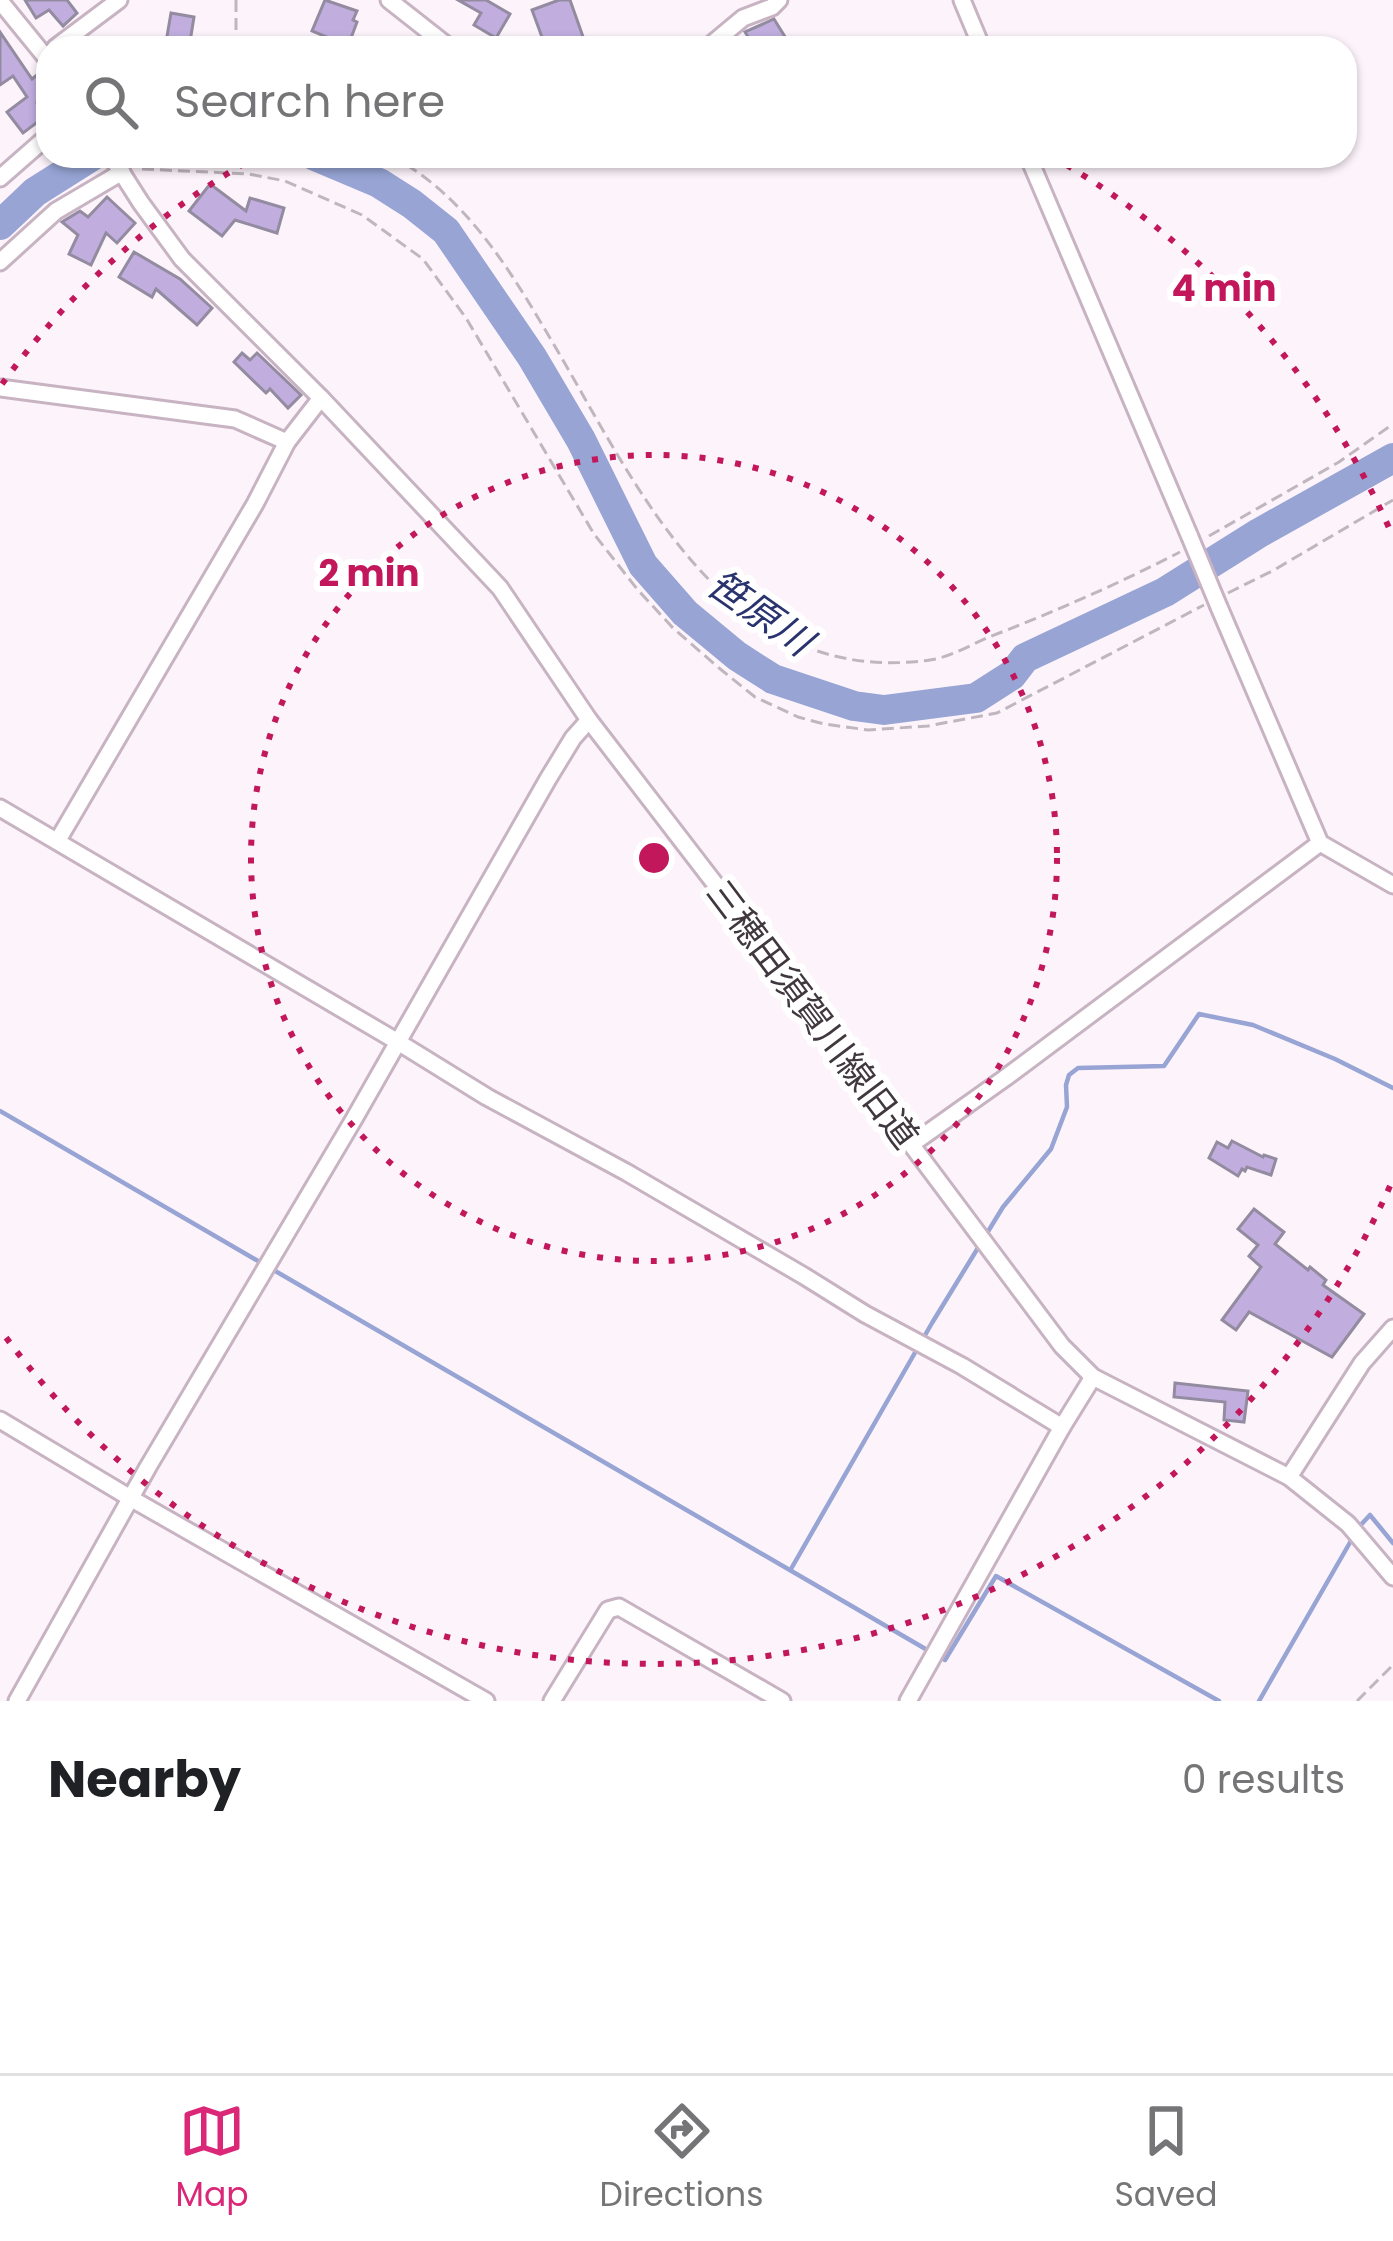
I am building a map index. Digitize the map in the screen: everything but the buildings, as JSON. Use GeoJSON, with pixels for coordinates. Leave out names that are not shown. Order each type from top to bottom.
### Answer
{"type":"FeatureCollection","features":[{"type":"Feature","properties":{"kind":"street"},"geometry":{"type":"LineString","coordinates":[[72,36],[119,0]]}},
{"type":"Feature","properties":{"kind":"street"},"geometry":{"type":"LineString","coordinates":[[721,36],[743,18],[779,0]]}},
{"type":"Feature","properties":{"kind":"street"},"geometry":{"type":"LineString","coordinates":[[962,0],[977,36]]}},
{"type":"Feature","properties":{"kind":"street"},"geometry":{"type":"LineString","coordinates":[[0,1],[36,40]]}},
{"type":"Feature","properties":{"kind":"street"},"geometry":{"type":"LineString","coordinates":[[394,1],[436,36]]}},
{"type":"Feature","properties":{"kind":"street"},"geometry":{"type":"LineString","coordinates":[[0,178],[36,146]]}},
{"type":"Feature","properties":{"kind":"street","name":"三穂田須賀川線旧道"},"geometry":{"type":"LineString","coordinates":[[119,168],[182,260],[321,398],[500,588],[589,720],[1062,1346],[1094,1377],[1289,1477],[1348,1524],[1393,1577]]}},
{"type":"Feature","properties":{"kind":"street"},"geometry":{"type":"LineString","coordinates":[[1033,168],[1319,843],[1393,885]]}},
{"type":"Feature","properties":{"kind":"street"},"geometry":{"type":"LineString","coordinates":[[0,262],[56,211],[122,172]]}},
{"type":"Feature","properties":{"kind":"street"},"geometry":{"type":"LineString","coordinates":[[0,388],[220,416],[287,442]]}},
{"type":"Feature","properties":{"kind":"street"},"geometry":{"type":"LineString","coordinates":[[58,840],[287,442],[321,398]]}},
{"type":"Feature","properties":{"kind":"street"},"geometry":{"type":"LineString","coordinates":[[17,1701],[548,779],[589,720]]}},
{"type":"Feature","properties":{"kind":"street"},"geometry":{"type":"LineString","coordinates":[[0,808],[488,1097],[626,1172],[1062,1427]]}},
{"type":"Feature","properties":{"kind":"street"},"geometry":{"type":"LineString","coordinates":[[911,1144],[1319,843]]}},
{"type":"Feature","properties":{"kind":"street"},"geometry":{"type":"LineString","coordinates":[[1289,1477],[1362,1363],[1393,1328]]}},
{"type":"Feature","properties":{"kind":"street"},"geometry":{"type":"LineString","coordinates":[[908,1701],[1094,1377]]}},
{"type":"Feature","properties":{"kind":"street"},"geometry":{"type":"LineString","coordinates":[[0,1420],[486,1701]]}},
{"type":"Feature","properties":{"kind":"street"},"geometry":{"type":"LineString","coordinates":[[552,1701],[608,1610],[616,1607],[782,1701]]}},
{"type":"Feature","properties":{"kind":"path"},"geometry":{"type":"LineString","coordinates":[[236,0],[236,36]]}},
{"type":"Feature","properties":{"kind":"path"},"geometry":{"type":"LineString","coordinates":[[410,168],[460,208],[496,251],[664,529],[720,592],[780,636],[836,658],[932,660],[1066,607],[1339,462],[1393,424]]}},
{"type":"Feature","properties":{"kind":"path"},"geometry":{"type":"LineString","coordinates":[[122,172],[249,174],[285,182],[362,215],[423,259],[466,318],[594,534],[637,589],[674,628],[755,697],[824,724],[868,730],[928,726],[997,712],[1214,603],[1393,500]]}},
{"type":"Feature","properties":{"kind":"path"},"geometry":{"type":"LineString","coordinates":[[1357,1701],[1393,1665]]}},
{"type":"Feature","properties":{"kind":"waterway","name":"笹原川"},"geometry":{"type":"LineString","coordinates":[[0,225],[35,192],[73,168]]}},
{"type":"Feature","properties":{"kind":"waterway","name":"笹原川"},"geometry":{"type":"LineString","coordinates":[[343,168],[379,183],[446,231],[532,357],[581,440],[643,565],[685,613],[773,679],[854,706],[884,710],[976,698],[1012,675],[1025,658],[1165,592],[1393,458]]}},
{"type":"Feature","properties":{"kind":"waterway"},"geometry":{"type":"LineString","coordinates":[[791,1569],[1003,1207],[1051,1149],[1067,1107],[1069,1075],[1078,1068],[1164,1066],[1199,1014],[1253,1025],[1393,1088]]}},
{"type":"Feature","properties":{"kind":"waterway"},"geometry":{"type":"LineString","coordinates":[[0,1111],[929,1651]]}},
{"type":"Feature","properties":{"kind":"waterway"},"geometry":{"type":"LineString","coordinates":[[1357,1529],[1370,1515],[1393,1543]]}},
{"type":"Feature","properties":{"kind":"waterway"},"geometry":{"type":"LineString","coordinates":[[1259,1701],[1352,1539]]}},
{"type":"Feature","properties":{"kind":"waterway"},"geometry":{"type":"LineString","coordinates":[[938,1656],[945,1660],[996,1576],[1219,1701]]}}]}
